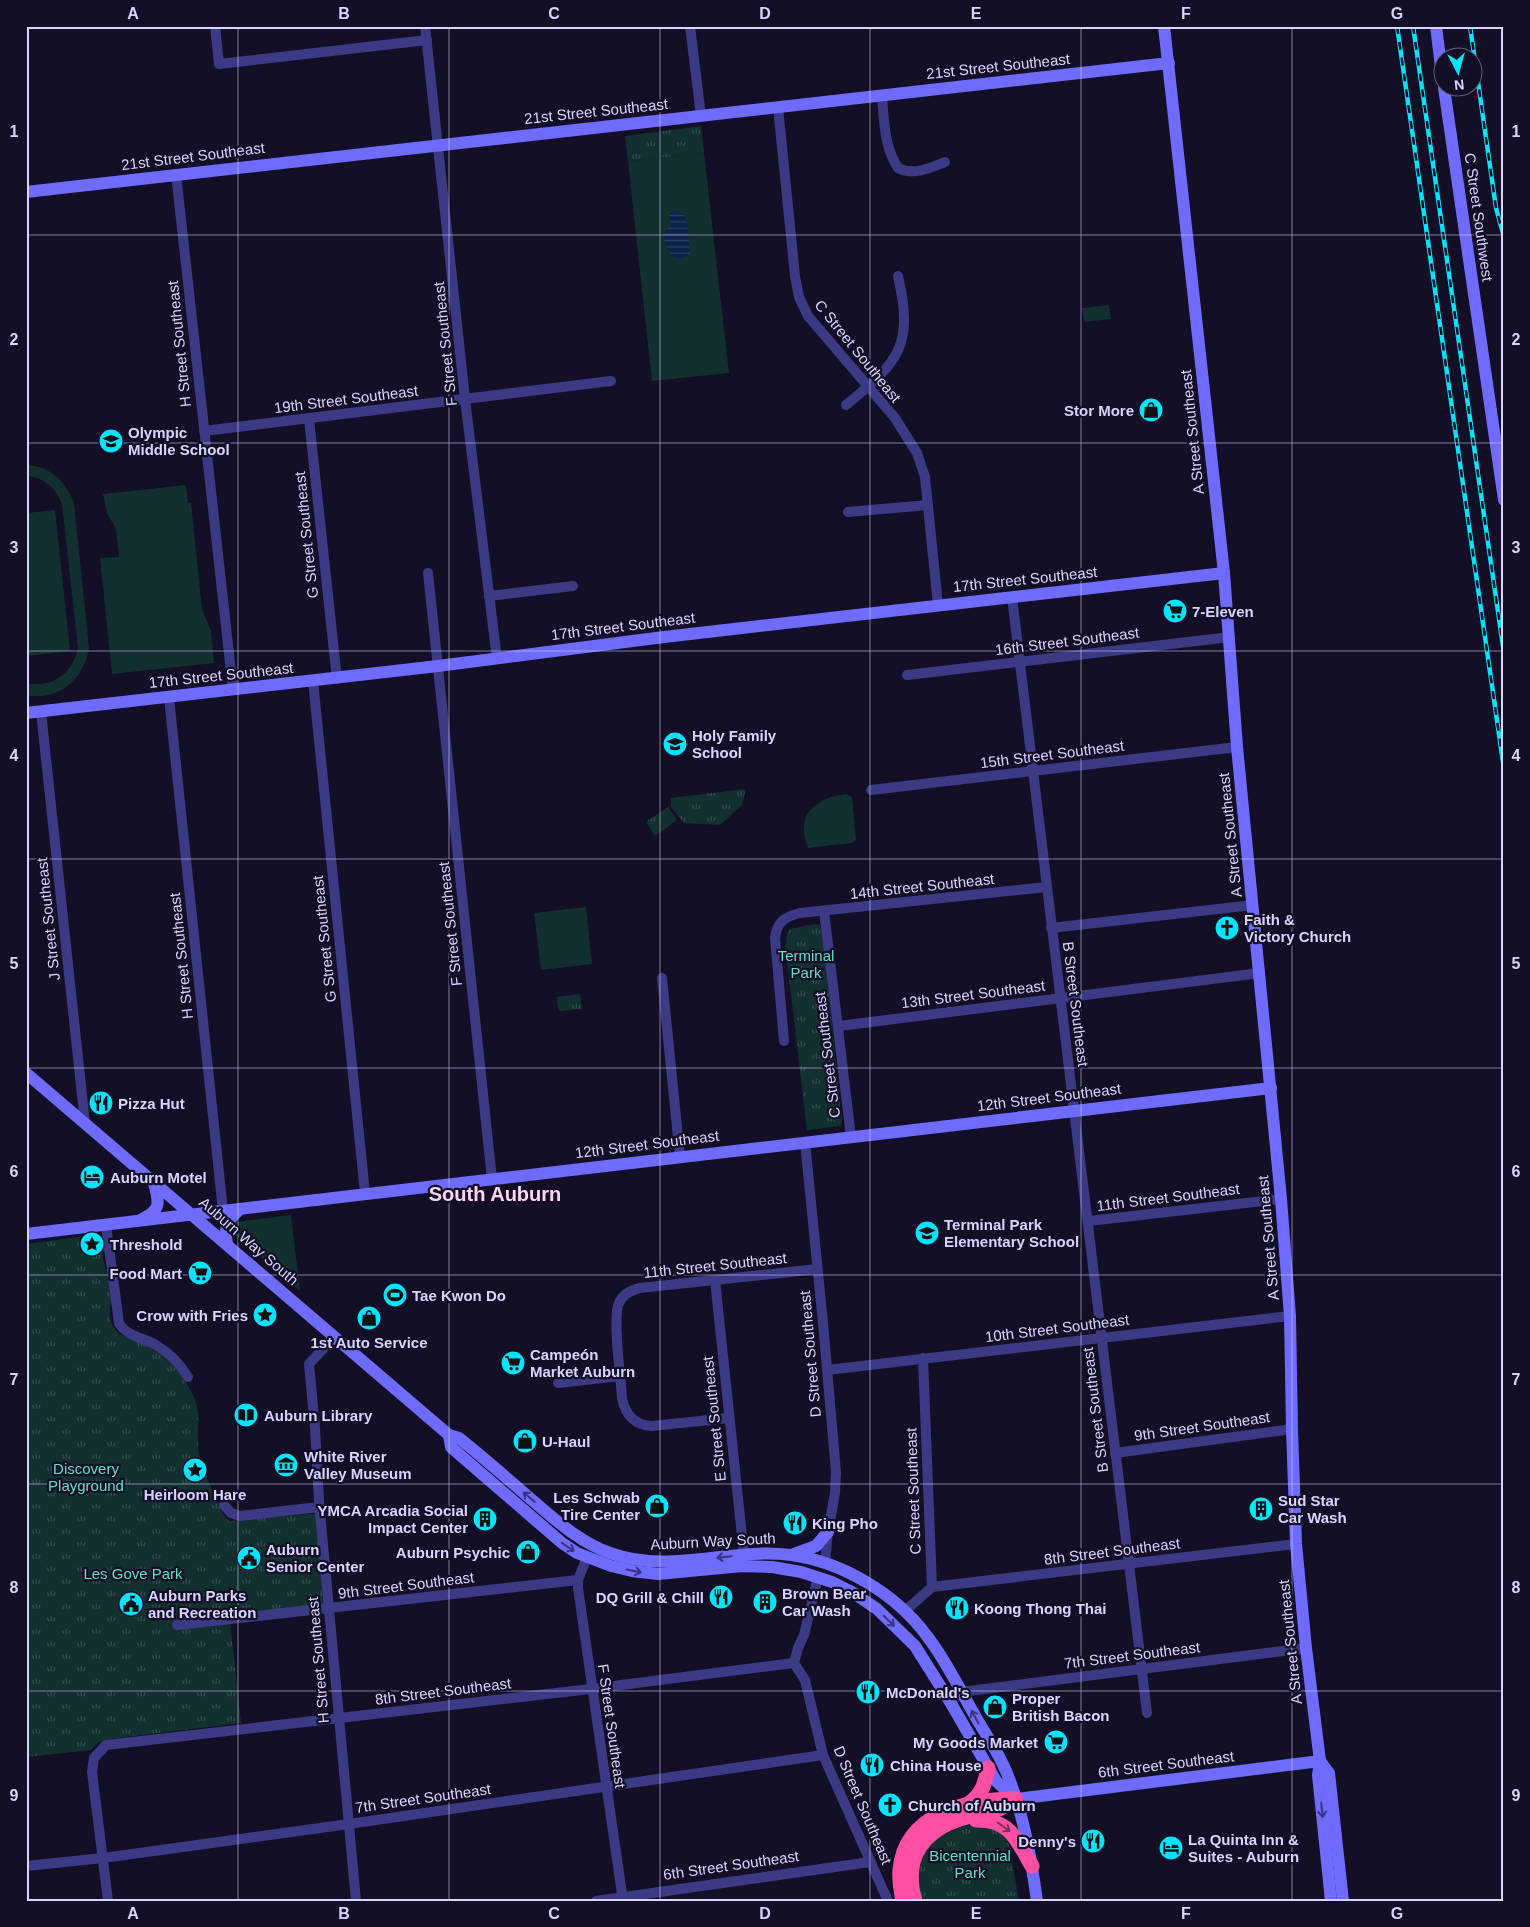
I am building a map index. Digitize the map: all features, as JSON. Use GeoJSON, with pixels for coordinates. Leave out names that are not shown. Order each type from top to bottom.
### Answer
{"type":"FeatureCollection","features":[{"type":"Feature","properties":{"kind":"highway"},"geometry":{"type":"LineString","coordinates":[[968,1804],[983,1789],[988,1768]]}},
{"type":"Feature","properties":{"kind":"highway"},"geometry":{"type":"LineString","coordinates":[[903,1901],[900,1882],[901,1863],[906,1850],[921,1827],[936,1816],[968,1804],[992,1799],[1016,1800]]}},
{"type":"Feature","properties":{"kind":"highway"},"geometry":{"type":"LineString","coordinates":[[915,1901],[911,1873],[915,1857],[925,1840],[938,1828],[957,1820],[997,1810],[1016,1800]]}},
{"type":"Feature","properties":{"kind":"highway"},"geometry":{"type":"LineString","coordinates":[[957,1820],[986,1819],[1004,1825],[1016,1839],[1032,1866]]}},
{"type":"Feature","properties":{"kind":"main road","name":"A Street Southeast"},"geometry":{"type":"LineString","coordinates":[[1164,26],[1224,573],[1237,747],[1281,1199],[1290,1316],[1296,1544],[1320,1761],[1318,1775],[1331,1901]]}},
{"type":"Feature","properties":{"kind":"main road"},"geometry":{"type":"LineString","coordinates":[[1436,26],[1439,48]]}},
{"type":"Feature","properties":{"kind":"main road","name":"21st Street Southeast"},"geometry":{"type":"LineString","coordinates":[[26,192],[1169,63]]}},
{"type":"Feature","properties":{"kind":"main road","name":"C Street Southwest"},"geometry":{"type":"LineString","coordinates":[[1445,98],[1504,500]]}},
{"type":"Feature","properties":{"kind":"main road","name":"17th Street Southeast"},"geometry":{"type":"LineString","coordinates":[[26,714],[337,679],[664,637],[1012,596],[1224,573]]}},
{"type":"Feature","properties":{"kind":"main road","name":"Auburn Way South"},"geometry":{"type":"LineString","coordinates":[[26,1073],[449,1435],[451,1447],[567,1547],[663,1563],[744,1555],[791,1555],[824,1562],[860,1579],[890,1598],[928,1636],[1008,1774],[1028,1842],[1037,1901]]}},
{"type":"Feature","properties":{"kind":"main road","name":"12th Street Southeast"},"geometry":{"type":"LineString","coordinates":[[26,1234],[1271,1088]]}},
{"type":"Feature","properties":{"kind":"main road"},"geometry":{"type":"LineString","coordinates":[[140,1221],[158,1207],[154,1183]]}},
{"type":"Feature","properties":{"kind":"main road"},"geometry":{"type":"LineString","coordinates":[[226,1244],[226,1224],[240,1208]]}},
{"type":"Feature","properties":{"kind":"main road"},"geometry":{"type":"LineString","coordinates":[[791,1555],[816,1546],[828,1532]]}},
{"type":"Feature","properties":{"kind":"main road","name":"Auburn Way South"},"geometry":{"type":"LineString","coordinates":[[589,1552],[616,1568],[650,1574],[751,1566],[801,1572],[818,1577],[852,1592],[877,1609],[915,1646],[950,1700],[996,1781],[1016,1800]]}},
{"type":"Feature","properties":{"kind":"main road"},"geometry":{"type":"LineString","coordinates":[[761,1554],[771,1560],[806,1566],[818,1577],[840,1576],[880,1598],[890,1598]]}},
{"type":"Feature","properties":{"kind":"main road","name":"A Street Southeast"},"geometry":{"type":"LineString","coordinates":[[1320,1761],[1329,1773],[1343,1901]]}},
{"type":"Feature","properties":{"kind":"main road","name":"6th Street Southeast"},"geometry":{"type":"LineString","coordinates":[[1016,1800],[1320,1761]]}},
{"type":"Feature","properties":{"kind":"street"},"geometry":{"type":"LineString","coordinates":[[215,26],[219,64],[427,40]]}},
{"type":"Feature","properties":{"kind":"street","name":"F Street Southeast"},"geometry":{"type":"LineString","coordinates":[[426,26],[465,399],[496,659]]}},
{"type":"Feature","properties":{"kind":"street"},"geometry":{"type":"LineString","coordinates":[[690,26],[701,116]]}},
{"type":"Feature","properties":{"kind":"street"},"geometry":{"type":"LineString","coordinates":[[882,96],[887,141],[890,153],[898,168],[909,172],[918,171],[945,162]]}},
{"type":"Feature","properties":{"kind":"street","name":"C Street Southeast"},"geometry":{"type":"LineString","coordinates":[[778,107],[795,276],[799,297],[804,310],[812,322],[903,430],[917,453],[925,477],[938,605]]}},
{"type":"Feature","properties":{"kind":"street","name":"H Street Southeast"},"geometry":{"type":"LineString","coordinates":[[176,174],[233,690]]}},
{"type":"Feature","properties":{"kind":"street"},"geometry":{"type":"LineString","coordinates":[[846,405],[868,387],[891,362],[903,338],[904,313],[898,276]]}},
{"type":"Feature","properties":{"kind":"street","name":"19th Street Southeast"},"geometry":{"type":"LineString","coordinates":[[204,431],[611,381]]}},
{"type":"Feature","properties":{"kind":"street","name":"G Street Southeast"},"geometry":{"type":"LineString","coordinates":[[309,419],[337,679]]}},
{"type":"Feature","properties":{"kind":"street"},"geometry":{"type":"LineString","coordinates":[[848,512],[928,505]]}},
{"type":"Feature","properties":{"kind":"street","name":"F Street Southeast"},"geometry":{"type":"LineString","coordinates":[[428,574],[492,1178]]}},
{"type":"Feature","properties":{"kind":"street"},"geometry":{"type":"LineString","coordinates":[[489,596],[573,586]]}},
{"type":"Feature","properties":{"kind":"street","name":"B Street Southeast"},"geometry":{"type":"LineString","coordinates":[[1012,596],[1147,1713]]}},
{"type":"Feature","properties":{"kind":"street","name":"16th Street Southeast"},"geometry":{"type":"LineString","coordinates":[[907,675],[1230,637]]}},
{"type":"Feature","properties":{"kind":"street","name":"G Street Southeast"},"geometry":{"type":"LineString","coordinates":[[313,681],[365,1193]]}},
{"type":"Feature","properties":{"kind":"street","name":"H Street Southeast"},"geometry":{"type":"LineString","coordinates":[[169,698],[223,1211]]}},
{"type":"Feature","properties":{"kind":"street","name":"J Street Southeast"},"geometry":{"type":"LineString","coordinates":[[40,712],[85,1123]]}},
{"type":"Feature","properties":{"kind":"street","name":"15th Street Southeast"},"geometry":{"type":"LineString","coordinates":[[871,790],[1237,747]]}},
{"type":"Feature","properties":{"kind":"street","name":"14th Street Southeast"},"geometry":{"type":"LineString","coordinates":[[784,1041],[776,959],[776,933],[782,920],[800,913],[1046,888]]}},
{"type":"Feature","properties":{"kind":"street"},"geometry":{"type":"LineString","coordinates":[[1051,928],[1253,905]]}},
{"type":"Feature","properties":{"kind":"street","name":"C Street Southeast"},"geometry":{"type":"LineString","coordinates":[[824,911],[851,1137]]}},
{"type":"Feature","properties":{"kind":"street","name":"13th Street Southeast"},"geometry":{"type":"LineString","coordinates":[[839,1026],[1260,973]]}},
{"type":"Feature","properties":{"kind":"street"},"geometry":{"type":"LineString","coordinates":[[662,978],[680,1157]]}},
{"type":"Feature","properties":{"kind":"street","name":"D Street Southeast"},"geometry":{"type":"LineString","coordinates":[[805,1142],[836,1483],[824,1562]]}},
{"type":"Feature","properties":{"kind":"street","name":"11th Street Southeast"},"geometry":{"type":"LineString","coordinates":[[1089,1221],[1281,1199]]}},
{"type":"Feature","properties":{"kind":"street"},"geometry":{"type":"LineString","coordinates":[[106,1225],[119,1323],[124,1330],[156,1345],[170,1355],[188,1377]]}},
{"type":"Feature","properties":{"kind":"street","name":"11th Street Southeast"},"geometry":{"type":"LineString","coordinates":[[621,1376],[616,1316],[620,1300],[628,1292],[638,1288],[817,1269]]}},
{"type":"Feature","properties":{"kind":"street","name":"E Street Southeast"},"geometry":{"type":"LineString","coordinates":[[715,1280],[744,1555]]}},
{"type":"Feature","properties":{"kind":"street","name":"10th Street Southeast"},"geometry":{"type":"LineString","coordinates":[[827,1370],[1290,1316]]}},
{"type":"Feature","properties":{"kind":"street","name":"H Street Southeast"},"geometry":{"type":"LineString","coordinates":[[334,1337],[309,1364],[320,1508],[356,1901]]}},
{"type":"Feature","properties":{"kind":"street","name":"C Street Southeast"},"geometry":{"type":"LineString","coordinates":[[924,1358],[932,1587]]}},
{"type":"Feature","properties":{"kind":"street"},"geometry":{"type":"LineString","coordinates":[[558,1383],[621,1376],[624,1406],[627,1413],[643,1425],[652,1426],[729,1418]]}},
{"type":"Feature","properties":{"kind":"street","name":"9th Street Southeast"},"geometry":{"type":"LineString","coordinates":[[1115,1453],[1292,1429]]}},
{"type":"Feature","properties":{"kind":"street"},"geometry":{"type":"LineString","coordinates":[[224,1504],[231,1513],[242,1516],[320,1508]]}},
{"type":"Feature","properties":{"kind":"street","name":"8th Street Southeast"},"geometry":{"type":"LineString","coordinates":[[932,1587],[1296,1544]]}},
{"type":"Feature","properties":{"kind":"street","name":"F Street Southeast"},"geometry":{"type":"LineString","coordinates":[[589,1552],[578,1580],[623,1899]]}},
{"type":"Feature","properties":{"kind":"street"},"geometry":{"type":"LineString","coordinates":[[794,1663],[804,1635],[818,1577]]}},
{"type":"Feature","properties":{"kind":"street","name":"9th Street Southeast"},"geometry":{"type":"LineString","coordinates":[[177,1625],[578,1580]]}},
{"type":"Feature","properties":{"kind":"street"},"geometry":{"type":"LineString","coordinates":[[905,1611],[932,1587]]}},
{"type":"Feature","properties":{"kind":"street","name":"7th Street Southeast"},"geometry":{"type":"LineString","coordinates":[[961,1692],[1306,1648]]}},
{"type":"Feature","properties":{"kind":"street","name":"D Street Southeast"},"geometry":{"type":"LineString","coordinates":[[794,1663],[805,1680],[823,1755],[888,1901]]}},
{"type":"Feature","properties":{"kind":"street","name":"8th Street Southeast"},"geometry":{"type":"LineString","coordinates":[[102,1858],[92,1772],[93,1760],[97,1753],[111,1743],[592,1689],[794,1663]]}},
{"type":"Feature","properties":{"kind":"street","name":"7th Street Southeast"},"geometry":{"type":"LineString","coordinates":[[26,1866],[102,1858],[348,1824],[823,1755]]}},
{"type":"Feature","properties":{"kind":"street"},"geometry":{"type":"LineString","coordinates":[[102,1858],[108,1901]]}},
{"type":"Feature","properties":{"kind":"street","name":"6th Street Southeast"},"geometry":{"type":"LineString","coordinates":[[596,1901],[623,1899],[870,1862]]}},
{"type":"Feature","properties":{"kind":"green space"},"geometry":{"type":"Polygon","coordinates":[[[701,126],[704,153],[628,161],[625,136],[701,126]]]}},
{"type":"Feature","properties":{"kind":"green space"},"geometry":{"type":"Polygon","coordinates":[[[704,153],[729,373],[652,381],[628,161],[704,153]]]}},
{"type":"Feature","properties":{"kind":"green space"},"geometry":{"type":"Polygon","coordinates":[[[1109,305],[1111,319],[1084,322],[1082,308],[1109,305]]]}},
{"type":"Feature","properties":{"kind":"green space"},"geometry":{"type":"Polygon","coordinates":[[[26,465],[42,468],[56,476],[71,495],[74,503],[89,648],[82,669],[68,686],[49,695],[38,696],[26,695],[26,683],[44,684],[60,677],[71,665],[78,648],[62,504],[53,488],[48,484],[26,476],[26,465]]]}},
{"type":"Feature","properties":{"kind":"green space"},"geometry":{"type":"Polygon","coordinates":[[[186,485],[188,503],[191,503],[202,609],[211,631],[214,663],[112,674],[100,558],[119,557],[116,529],[107,513],[103,494],[186,485]]]}},
{"type":"Feature","properties":{"kind":"green space"},"geometry":{"type":"Polygon","coordinates":[[[55,510],[70,651],[26,656],[26,513],[55,510]]]}},
{"type":"Feature","properties":{"kind":"green space"},"geometry":{"type":"Polygon","coordinates":[[[746,789],[742,805],[720,825],[684,823],[671,807],[671,798],[746,789]]]}},
{"type":"Feature","properties":{"kind":"green space"},"geometry":{"type":"Polygon","coordinates":[[[846,794],[852,797],[856,840],[852,843],[808,848],[804,836],[804,826],[810,810],[825,799],[846,794]]]}},
{"type":"Feature","properties":{"kind":"green space"},"geometry":{"type":"Polygon","coordinates":[[[668,807],[677,820],[655,836],[646,822],[668,807]]]}},
{"type":"Feature","properties":{"kind":"green space"},"geometry":{"type":"Polygon","coordinates":[[[586,907],[592,964],[541,970],[534,913],[586,907]]]}},
{"type":"Feature","properties":{"kind":"green space","name":"Terminal Park"},"geometry":{"type":"Polygon","coordinates":[[[815,924],[819,925],[822,931],[842,1122],[840,1126],[807,1130],[785,944],[787,943],[786,936],[790,929],[815,924]]]}},
{"type":"Feature","properties":{"kind":"green space"},"geometry":{"type":"Polygon","coordinates":[[[580,994],[582,1009],[560,1011],[558,1009],[557,997],[580,994]]]}},
{"type":"Feature","properties":{"kind":"green space"},"geometry":{"type":"Polygon","coordinates":[[[291,1215],[300,1291],[233,1233],[231,1226],[236,1222],[291,1215]]]}},
{"type":"Feature","properties":{"kind":"green space","name":"Les Gove Park"},"geometry":{"type":"Polygon","coordinates":[[[94,1235],[101,1241],[103,1260],[110,1286],[111,1323],[122,1335],[134,1338],[164,1356],[183,1378],[193,1395],[198,1411],[200,1459],[224,1515],[229,1521],[320,1513],[329,1609],[230,1620],[241,1723],[110,1739],[99,1742],[91,1750],[26,1757],[26,1244],[94,1235]]]}},
{"type":"Feature","properties":{"kind":"green space","name":"Bicentennial Park"},"geometry":{"type":"Polygon","coordinates":[[[974,1824],[995,1829],[1006,1839],[1009,1845],[1019,1901],[921,1901],[917,1874],[923,1854],[936,1839],[964,1826],[974,1824]]]}},
{"type":"Feature","properties":{"kind":"water"},"geometry":{"type":"Polygon","coordinates":[[[674,210],[683,213],[687,221],[690,252],[686,257],[676,259],[670,253],[664,236],[666,229],[671,227],[669,213],[674,210]]]}},
{"type":"Feature","properties":{"kind":"railway"},"geometry":{"type":"LineString","coordinates":[[1397,26],[1504,769]]}},
{"type":"Feature","properties":{"kind":"railway"},"geometry":{"type":"LineString","coordinates":[[1413,26],[1504,653]]}},
{"type":"Feature","properties":{"kind":"railway"},"geometry":{"type":"LineString","coordinates":[[1470,26],[1496,208],[1504,237]]}},
{"type":"Feature","properties":{"kind":"place","name":"Stor More"},"geometry":{"type":"Point","coordinates":[1151,410]}},
{"type":"Feature","properties":{"kind":"place","name":"Olympic Middle School"},"geometry":{"type":"Point","coordinates":[111,441]}},
{"type":"Feature","properties":{"kind":"place","name":"7-Eleven"},"geometry":{"type":"Point","coordinates":[1175,611]}},
{"type":"Feature","properties":{"kind":"place","name":"Holy Family School"},"geometry":{"type":"Point","coordinates":[675,744]}},
{"type":"Feature","properties":{"kind":"place","name":"Faith & Victory Church"},"geometry":{"type":"Point","coordinates":[1227,928]}},
{"type":"Feature","properties":{"kind":"place","name":"Pizza Hut"},"geometry":{"type":"Point","coordinates":[101,1103]}},
{"type":"Feature","properties":{"kind":"place","name":"Auburn Motel"},"geometry":{"type":"Point","coordinates":[92,1177]}},
{"type":"Feature","properties":{"kind":"place","name":"Terminal Park Elementary School"},"geometry":{"type":"Point","coordinates":[927,1233]}},
{"type":"Feature","properties":{"kind":"place","name":"Threshold"},"geometry":{"type":"Point","coordinates":[92,1244]}},
{"type":"Feature","properties":{"kind":"place","name":"Food Mart"},"geometry":{"type":"Point","coordinates":[200,1273]}},
{"type":"Feature","properties":{"kind":"place","name":"Tae Kwon Do"},"geometry":{"type":"Point","coordinates":[395,1295]}},
{"type":"Feature","properties":{"kind":"place","name":"Crow with Fries"},"geometry":{"type":"Point","coordinates":[265,1315]}},
{"type":"Feature","properties":{"kind":"place","name":"1st Auto Service"},"geometry":{"type":"Point","coordinates":[369,1318]}},
{"type":"Feature","properties":{"kind":"place","name":"Campeón Market Auburn"},"geometry":{"type":"Point","coordinates":[513,1363]}},
{"type":"Feature","properties":{"kind":"place","name":"Auburn Library"},"geometry":{"type":"Point","coordinates":[246,1415]}},
{"type":"Feature","properties":{"kind":"place","name":"U-Haul"},"geometry":{"type":"Point","coordinates":[525,1441]}},
{"type":"Feature","properties":{"kind":"place","name":"White River Valley Museum"},"geometry":{"type":"Point","coordinates":[286,1465]}},
{"type":"Feature","properties":{"kind":"place","name":"Heirloom Hare"},"geometry":{"type":"Point","coordinates":[195,1470]}},
{"type":"Feature","properties":{"kind":"place","name":"Les Schwab Tire Center"},"geometry":{"type":"Point","coordinates":[657,1506]}},
{"type":"Feature","properties":{"kind":"place","name":"Sud Star Car Wash"},"geometry":{"type":"Point","coordinates":[1261,1509]}},
{"type":"Feature","properties":{"kind":"place","name":"YMCA Arcadia Social Impact Center"},"geometry":{"type":"Point","coordinates":[485,1519]}},
{"type":"Feature","properties":{"kind":"place","name":"King Pho"},"geometry":{"type":"Point","coordinates":[795,1523]}},
{"type":"Feature","properties":{"kind":"place","name":"Auburn Psychic"},"geometry":{"type":"Point","coordinates":[528,1552]}},
{"type":"Feature","properties":{"kind":"place","name":"Auburn Senior Center"},"geometry":{"type":"Point","coordinates":[249,1558]}},
{"type":"Feature","properties":{"kind":"place","name":"DQ Grill & Chill"},"geometry":{"type":"Point","coordinates":[721,1597]}},
{"type":"Feature","properties":{"kind":"place","name":"Brown Bear Car Wash"},"geometry":{"type":"Point","coordinates":[765,1602]}},
{"type":"Feature","properties":{"kind":"place","name":"Auburn Parks and Recreation"},"geometry":{"type":"Point","coordinates":[131,1604]}},
{"type":"Feature","properties":{"kind":"place","name":"Koong Thong Thai"},"geometry":{"type":"Point","coordinates":[957,1608]}},
{"type":"Feature","properties":{"kind":"place","name":"McDonald's"},"geometry":{"type":"Point","coordinates":[868,1692]}},
{"type":"Feature","properties":{"kind":"place","name":"Proper British Bacon"},"geometry":{"type":"Point","coordinates":[995,1707]}},
{"type":"Feature","properties":{"kind":"place","name":"My Goods Market"},"geometry":{"type":"Point","coordinates":[1056,1742]}},
{"type":"Feature","properties":{"kind":"place","name":"China House"},"geometry":{"type":"Point","coordinates":[872,1765]}},
{"type":"Feature","properties":{"kind":"place","name":"Church of Auburn"},"geometry":{"type":"Point","coordinates":[890,1805]}},
{"type":"Feature","properties":{"kind":"place","name":"Denny's"},"geometry":{"type":"Point","coordinates":[1093,1841]}},
{"type":"Feature","properties":{"kind":"place","name":"La Quinta Inn & Suites - Auburn"},"geometry":{"type":"Point","coordinates":[1171,1848]}},
{"type":"Feature","properties":{"kind":"district","name":"South Auburn"},"geometry":{"type":"Point","coordinates":[495,1194]}},
{"type":"Feature","properties":{"kind":"park label","name":"Discovery Playground"},"geometry":{"type":"Point","coordinates":[86,1476]}}]}
